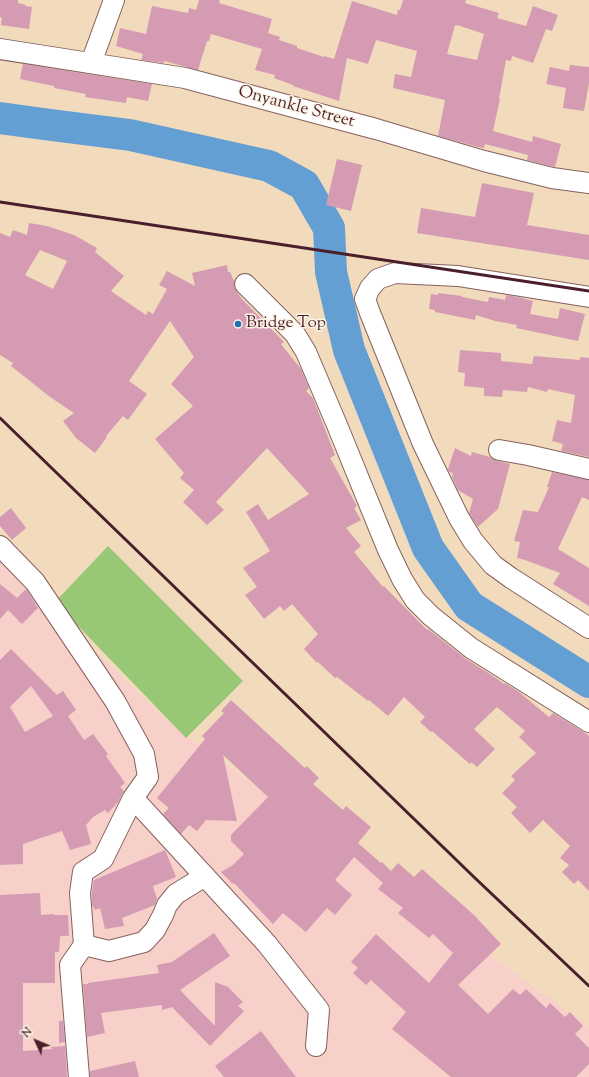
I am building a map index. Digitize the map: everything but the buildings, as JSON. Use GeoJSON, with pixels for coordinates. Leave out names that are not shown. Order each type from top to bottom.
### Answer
{"type":"FeatureCollection","features":[{"type":"Feature","properties":{"kind":"street"},"geometry":{"type":"LineString","coordinates":[[90,63],[114,0]]}},
{"type":"Feature","properties":{"kind":"street","name":"Onyankle Street"},"geometry":{"type":"LineString","coordinates":[[0,49],[185,78],[376,129],[484,161],[552,178],[589,183]]}},
{"type":"Feature","properties":{"kind":"street"},"geometry":{"type":"LineString","coordinates":[[589,297],[458,276],[395,273],[378,279],[370,288],[365,299],[423,444],[459,518],[473,541],[493,564],[589,628]]}},
{"type":"Feature","properties":{"kind":"street"},"geometry":{"type":"LineString","coordinates":[[245,284],[295,334],[306,352],[388,550],[402,579],[415,600],[430,616],[471,648],[589,722]]}},
{"type":"Feature","properties":{"kind":"street"},"geometry":{"type":"LineString","coordinates":[[499,450],[589,468]]}},
{"type":"Feature","properties":{"kind":"street"},"geometry":{"type":"LineString","coordinates":[[0,546],[35,582],[115,701],[144,754],[148,777],[133,798],[103,859],[83,872],[80,893],[84,945],[70,965],[79,1077]]}},
{"type":"Feature","properties":{"kind":"street"},"geometry":{"type":"LineString","coordinates":[[133,798],[267,944],[319,1010],[316,1046]]}},
{"type":"Feature","properties":{"kind":"street"},"geometry":{"type":"LineString","coordinates":[[84,945],[109,951],[144,942],[155,930],[167,904],[176,894],[205,876]]}},
{"type":"Feature","properties":{"kind":"shaded area"},"geometry":{"type":"Polygon","coordinates":[[[0,562],[175,727],[589,1027],[589,1077],[0,1077],[0,562]]]}},
{"type":"Feature","properties":{"kind":"green space"},"geometry":{"type":"Polygon","coordinates":[[[108,546],[243,681],[186,738],[55,602],[108,546]]]}},
{"type":"Feature","properties":{"kind":"waterway"},"geometry":{"type":"LineString","coordinates":[[0,118],[130,135],[269,166],[304,185],[329,228],[331,272],[349,350],[428,548],[469,606],[589,682]]}},
{"type":"Feature","properties":{"kind":"railway"},"geometry":{"type":"LineString","coordinates":[[0,202],[589,291]]}},
{"type":"Feature","properties":{"kind":"railway"},"geometry":{"type":"LineString","coordinates":[[0,418],[476,879],[589,986]]}},
{"type":"Feature","properties":{"kind":"place","name":"Bridge Top"},"geometry":{"type":"Point","coordinates":[238,324]}}]}
